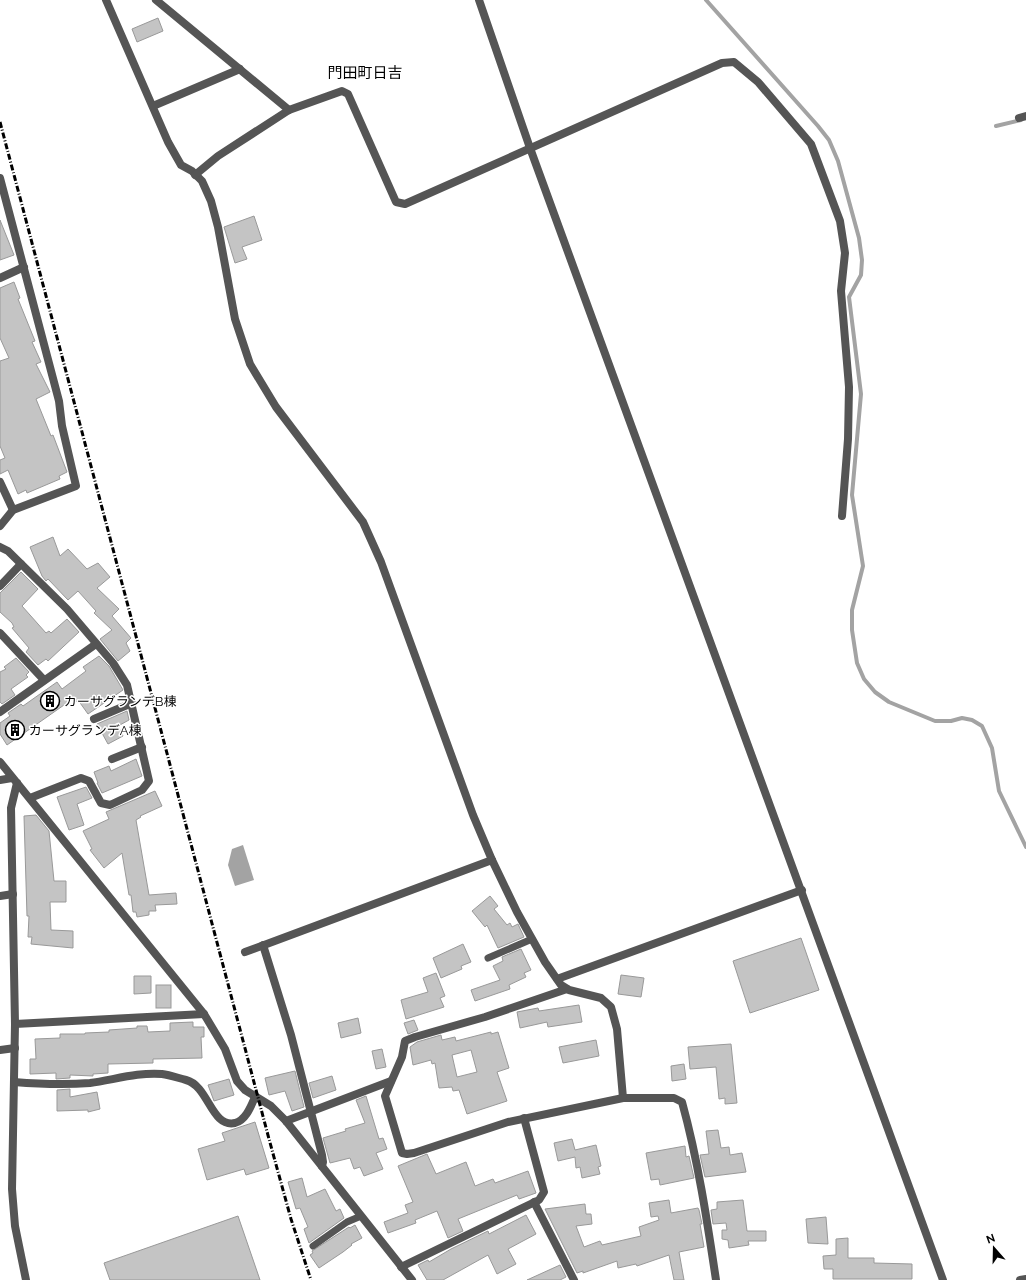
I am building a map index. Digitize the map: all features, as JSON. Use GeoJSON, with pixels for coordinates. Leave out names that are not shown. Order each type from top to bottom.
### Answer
{"type":"FeatureCollection","features":[{"type":"Feature","properties":{"kind":"street"},"geometry":{"type":"LineString","coordinates":[[106,0],[168,142],[182,165],[202,181],[211,201],[218,227],[235,319],[250,364],[276,407],[363,522],[381,562],[453,764],[492,860],[532,939],[561,986],[601,998],[611,1007],[618,1029],[623,1098]]}},
{"type":"Feature","properties":{"kind":"street"},"geometry":{"type":"LineString","coordinates":[[156,0],[289,110]]}},
{"type":"Feature","properties":{"kind":"street"},"geometry":{"type":"LineString","coordinates":[[479,0],[530,148],[802,890],[943,1280]]}},
{"type":"Feature","properties":{"kind":"street"},"geometry":{"type":"LineString","coordinates":[[195,175],[218,156],[289,110],[342,91],[348,94],[396,202],[405,204],[722,63],[734,62],[758,82],[810,144],[840,221],[845,253],[841,291],[849,387],[848,439],[842,516]]}},
{"type":"Feature","properties":{"kind":"street"},"geometry":{"type":"LineString","coordinates":[[152,106],[240,69]]}},
{"type":"Feature","properties":{"kind":"street"},"geometry":{"type":"LineString","coordinates":[[0,178],[1,189],[24,267],[59,401],[62,426],[76,486],[13,510],[0,526]]}},
{"type":"Feature","properties":{"kind":"street"},"geometry":{"type":"LineString","coordinates":[[0,278],[24,267]]}},
{"type":"Feature","properties":{"kind":"street"},"geometry":{"type":"LineString","coordinates":[[0,482],[13,510]]}},
{"type":"Feature","properties":{"kind":"street"},"geometry":{"type":"LineString","coordinates":[[0,547],[8,551],[67,609],[113,664],[127,685],[149,781],[142,790],[110,805],[101,803],[89,781],[81,778],[30,798]]}},
{"type":"Feature","properties":{"kind":"street"},"geometry":{"type":"LineString","coordinates":[[0,586],[21,564]]}},
{"type":"Feature","properties":{"kind":"street"},"geometry":{"type":"LineString","coordinates":[[0,632],[44,680]]}},
{"type":"Feature","properties":{"kind":"street"},"geometry":{"type":"LineString","coordinates":[[0,712],[96,644]]}},
{"type":"Feature","properties":{"kind":"street"},"geometry":{"type":"LineString","coordinates":[[94,719],[132,704]]}},
{"type":"Feature","properties":{"kind":"street"},"geometry":{"type":"LineString","coordinates":[[112,759],[142,747]]}},
{"type":"Feature","properties":{"kind":"street"},"geometry":{"type":"LineString","coordinates":[[0,762],[204,1014],[225,1048],[237,1081],[254,1097],[271,1106],[286,1121],[412,1280]]}},
{"type":"Feature","properties":{"kind":"street"},"geometry":{"type":"LineString","coordinates":[[0,780],[14,781]]}},
{"type":"Feature","properties":{"kind":"street"},"geometry":{"type":"LineString","coordinates":[[14,781],[11,808],[16,1024],[13,1209],[26,1280]]}},
{"type":"Feature","properties":{"kind":"street"},"geometry":{"type":"LineString","coordinates":[[245,952],[492,860]]}},
{"type":"Feature","properties":{"kind":"street"},"geometry":{"type":"LineString","coordinates":[[557,979],[802,890]]}},
{"type":"Feature","properties":{"kind":"street"},"geometry":{"type":"LineString","coordinates":[[0,896],[13,894]]}},
{"type":"Feature","properties":{"kind":"street"},"geometry":{"type":"LineString","coordinates":[[263,945],[291,1034],[323,1159],[322,1166]]}},
{"type":"Feature","properties":{"kind":"street"},"geometry":{"type":"LineString","coordinates":[[567,989],[492,1014],[410,1038],[405,1041],[402,1057],[390,1081],[385,1096],[402,1153],[407,1154],[524,1118],[606,1103],[623,1098],[674,1098],[682,1102],[689,1126],[701,1185],[716,1280]]}},
{"type":"Feature","properties":{"kind":"street"},"geometry":{"type":"LineString","coordinates":[[16,1024],[204,1014]]}},
{"type":"Feature","properties":{"kind":"street"},"geometry":{"type":"LineString","coordinates":[[0,1050],[15,1048]]}},
{"type":"Feature","properties":{"kind":"street"},"geometry":{"type":"LineString","coordinates":[[14,1082],[69,1084],[89,1083],[135,1076],[163,1074],[190,1081],[198,1087],[219,1119],[230,1124],[238,1122],[246,1114],[254,1097]]}},
{"type":"Feature","properties":{"kind":"street"},"geometry":{"type":"LineString","coordinates":[[286,1121],[390,1081]]}},
{"type":"Feature","properties":{"kind":"street"},"geometry":{"type":"LineString","coordinates":[[401,1266],[539,1200],[544,1192],[524,1118]]}},
{"type":"Feature","properties":{"kind":"street"},"geometry":{"type":"LineString","coordinates":[[534,1202],[574,1280]]}},
{"type":"Feature","properties":{"kind":"street"},"geometry":{"type":"LineString","coordinates":[[1020,1280],[1026,1279]]}},
{"type":"Feature","properties":{"kind":"lane"},"geometry":{"type":"LineString","coordinates":[[488,958],[532,939]]}},
{"type":"Feature","properties":{"kind":"lane"},"geometry":{"type":"LineString","coordinates":[[313,1246],[347,1222],[361,1216]]}},
{"type":"Feature","properties":{"kind":"shaded area"},"geometry":{"type":"Polygon","coordinates":[[[243,845],[254,880],[235,886],[228,865],[232,849],[243,845]]]}},
{"type":"Feature","properties":{"kind":"building"},"geometry":{"type":"Polygon","coordinates":[[[158,18],[163,31],[137,42],[132,29],[158,18]]]}},
{"type":"Feature","properties":{"kind":"building"},"geometry":{"type":"Polygon","coordinates":[[[254,216],[262,240],[242,247],[247,259],[235,263],[224,227],[254,216]]]}},
{"type":"Feature","properties":{"kind":"building"},"geometry":{"type":"Polygon","coordinates":[[[0,220],[14,255],[0,260],[0,220]]]}},
{"type":"Feature","properties":{"kind":"building"},"geometry":{"type":"Polygon","coordinates":[[[14,282],[20,298],[18,299],[35,341],[32,342],[41,362],[36,364],[50,392],[36,399],[51,436],[53,435],[67,472],[59,476],[60,479],[27,493],[26,490],[18,494],[8,470],[0,474],[0,460],[5,458],[0,446],[0,361],[9,358],[0,338],[0,288],[14,282]]]}},
{"type":"Feature","properties":{"kind":"building"},"geometry":{"type":"Polygon","coordinates":[[[53,537],[60,556],[68,549],[87,569],[98,563],[110,577],[97,588],[119,609],[112,616],[131,638],[126,643],[130,651],[118,661],[100,639],[112,630],[94,613],[96,611],[78,591],[68,600],[48,579],[46,581],[42,576],[30,547],[53,537]]]}},
{"type":"Feature","properties":{"kind":"building"},"geometry":{"type":"Polygon","coordinates":[[[21,572],[38,589],[22,606],[46,633],[49,631],[51,633],[67,619],[79,632],[48,661],[46,659],[38,665],[26,652],[29,648],[12,628],[14,627],[12,623],[0,612],[0,593],[21,572]]]}},
{"type":"Feature","properties":{"kind":"building"},"geometry":{"type":"Polygon","coordinates":[[[99,656],[109,666],[123,690],[88,714],[78,700],[77,702],[74,698],[7,745],[0,734],[0,723],[10,716],[8,713],[21,704],[23,706],[57,682],[62,689],[86,671],[83,667],[99,656]]]}},
{"type":"Feature","properties":{"kind":"building"},"geometry":{"type":"Polygon","coordinates":[[[16,658],[29,672],[26,675],[28,677],[11,689],[15,695],[2,704],[0,702],[0,672],[6,669],[4,667],[16,658]]]}},
{"type":"Feature","properties":{"kind":"building"},"geometry":{"type":"Polygon","coordinates":[[[127,711],[129,720],[118,726],[123,736],[108,744],[97,724],[127,711]]]}},
{"type":"Feature","properties":{"kind":"building"},"geometry":{"type":"Polygon","coordinates":[[[136,759],[142,776],[102,793],[94,772],[109,766],[111,771],[136,759]]]}},
{"type":"Feature","properties":{"kind":"building"},"geometry":{"type":"Polygon","coordinates":[[[86,787],[92,798],[77,804],[84,825],[69,830],[57,797],[86,787]]]}},
{"type":"Feature","properties":{"kind":"building"},"geometry":{"type":"Polygon","coordinates":[[[155,791],[162,806],[140,816],[141,817],[136,820],[149,895],[176,893],[177,904],[155,905],[156,911],[149,911],[149,915],[137,917],[136,912],[133,912],[131,895],[129,895],[122,853],[104,868],[90,850],[92,849],[83,831],[109,819],[106,812],[155,791]]]}},
{"type":"Feature","properties":{"kind":"building"},"geometry":{"type":"Polygon","coordinates":[[[36,815],[49,831],[54,881],[66,881],[66,902],[50,902],[51,930],[73,931],[73,948],[31,944],[32,937],[28,937],[29,916],[27,916],[24,816],[36,815]]]}},
{"type":"Feature","properties":{"kind":"building"},"geometry":{"type":"Polygon","coordinates":[[[490,896],[498,906],[494,909],[507,925],[510,923],[512,927],[518,924],[524,937],[498,948],[487,925],[485,927],[472,911],[490,896]]]}},
{"type":"Feature","properties":{"kind":"building"},"geometry":{"type":"Polygon","coordinates":[[[801,938],[819,990],[750,1013],[733,961],[801,938]]]}},
{"type":"Feature","properties":{"kind":"building"},"geometry":{"type":"Polygon","coordinates":[[[463,944],[471,962],[461,966],[462,969],[441,978],[433,958],[463,944]]]}},
{"type":"Feature","properties":{"kind":"building"},"geometry":{"type":"Polygon","coordinates":[[[521,949],[531,970],[524,973],[526,977],[509,985],[510,989],[475,1001],[471,990],[500,980],[493,966],[503,961],[502,957],[521,949]]]}},
{"type":"Feature","properties":{"kind":"building"},"geometry":{"type":"Polygon","coordinates":[[[436,973],[445,996],[440,998],[444,1007],[406,1019],[401,1000],[428,992],[423,978],[436,973]]]}},
{"type":"Feature","properties":{"kind":"building"},"geometry":{"type":"Polygon","coordinates":[[[621,975],[644,978],[641,997],[618,994],[621,975]]]}},
{"type":"Feature","properties":{"kind":"building"},"geometry":{"type":"Polygon","coordinates":[[[134,976],[151,976],[151,993],[134,994],[134,976]]]}},
{"type":"Feature","properties":{"kind":"building"},"geometry":{"type":"Polygon","coordinates":[[[156,985],[171,985],[171,1008],[156,1008],[156,985]]]}},
{"type":"Feature","properties":{"kind":"building"},"geometry":{"type":"Polygon","coordinates":[[[579,1005],[582,1022],[548,1027],[547,1022],[520,1028],[517,1012],[538,1008],[539,1011],[579,1005]]]}},
{"type":"Feature","properties":{"kind":"building"},"geometry":{"type":"Polygon","coordinates":[[[358,1018],[361,1033],[341,1038],[338,1023],[358,1018]]]}},
{"type":"Feature","properties":{"kind":"building"},"geometry":{"type":"Polygon","coordinates":[[[414,1020],[418,1030],[408,1034],[404,1023],[414,1020]]]}},
{"type":"Feature","properties":{"kind":"building"},"geometry":{"type":"Polygon","coordinates":[[[193,1022],[193,1027],[204,1027],[204,1037],[201,1037],[202,1058],[153,1059],[153,1063],[108,1064],[108,1073],[93,1074],[93,1076],[70,1075],[70,1078],[56,1079],[56,1073],[30,1074],[30,1059],[36,1059],[35,1039],[60,1038],[60,1034],[109,1032],[109,1030],[137,1028],[137,1026],[147,1026],[148,1032],[170,1031],[170,1023],[193,1022]]]}},
{"type":"Feature","properties":{"kind":"building"},"geometry":{"type":"Polygon","coordinates":[[[491,1032],[491,1034],[498,1032],[509,1068],[497,1072],[507,1101],[467,1114],[459,1090],[453,1091],[452,1087],[439,1088],[435,1063],[432,1064],[431,1060],[413,1065],[410,1047],[417,1042],[441,1035],[442,1040],[455,1037],[456,1041],[491,1032]],[[471,1050],[452,1055],[457,1077],[477,1072],[471,1050]]]}},
{"type":"Feature","properties":{"kind":"building"},"geometry":{"type":"Polygon","coordinates":[[[596,1040],[599,1056],[563,1063],[559,1047],[596,1040]]]}},
{"type":"Feature","properties":{"kind":"building"},"geometry":{"type":"Polygon","coordinates":[[[731,1044],[737,1103],[725,1104],[725,1098],[719,1099],[716,1067],[690,1069],[688,1047],[731,1044]]]}},
{"type":"Feature","properties":{"kind":"building"},"geometry":{"type":"Polygon","coordinates":[[[382,1049],[386,1067],[376,1069],[372,1051],[382,1049]]]}},
{"type":"Feature","properties":{"kind":"building"},"geometry":{"type":"Polygon","coordinates":[[[684,1064],[686,1079],[672,1081],[671,1066],[684,1064]]]}},
{"type":"Feature","properties":{"kind":"building"},"geometry":{"type":"Polygon","coordinates":[[[295,1071],[304,1107],[292,1111],[285,1091],[269,1095],[265,1078],[295,1071]]]}},
{"type":"Feature","properties":{"kind":"building"},"geometry":{"type":"Polygon","coordinates":[[[332,1076],[336,1090],[313,1098],[309,1083],[332,1076]]]}},
{"type":"Feature","properties":{"kind":"building"},"geometry":{"type":"Polygon","coordinates":[[[229,1079],[234,1095],[214,1101],[208,1085],[229,1079]]]}},
{"type":"Feature","properties":{"kind":"building"},"geometry":{"type":"Polygon","coordinates":[[[70,1089],[70,1097],[97,1092],[100,1109],[88,1112],[88,1110],[57,1111],[57,1090],[70,1089]]]}},
{"type":"Feature","properties":{"kind":"building"},"geometry":{"type":"Polygon","coordinates":[[[366,1096],[379,1139],[383,1138],[387,1149],[376,1153],[383,1169],[364,1176],[360,1167],[354,1169],[350,1158],[330,1163],[323,1138],[365,1123],[356,1100],[366,1096]]]}},
{"type":"Feature","properties":{"kind":"building"},"geometry":{"type":"Polygon","coordinates":[[[255,1122],[269,1168],[246,1175],[244,1169],[207,1180],[198,1149],[225,1141],[222,1133],[255,1122]]]}},
{"type":"Feature","properties":{"kind":"building"},"geometry":{"type":"Polygon","coordinates":[[[718,1130],[721,1148],[729,1147],[730,1155],[742,1153],[746,1172],[705,1177],[700,1155],[709,1154],[706,1131],[718,1130]]]}},
{"type":"Feature","properties":{"kind":"building"},"geometry":{"type":"Polygon","coordinates":[[[572,1139],[575,1150],[596,1145],[601,1166],[598,1167],[600,1174],[582,1178],[580,1167],[576,1168],[575,1157],[558,1161],[554,1143],[572,1139]]]}},
{"type":"Feature","properties":{"kind":"building"},"geometry":{"type":"Polygon","coordinates":[[[685,1146],[686,1157],[689,1156],[694,1178],[660,1185],[659,1179],[651,1180],[646,1153],[685,1146]]]}},
{"type":"Feature","properties":{"kind":"building"},"geometry":{"type":"Polygon","coordinates":[[[427,1154],[436,1174],[466,1162],[475,1186],[493,1179],[495,1183],[528,1171],[536,1193],[519,1199],[517,1195],[458,1219],[463,1231],[448,1238],[437,1211],[415,1220],[416,1223],[388,1233],[384,1222],[408,1213],[405,1205],[413,1202],[398,1166],[427,1154]]]}},
{"type":"Feature","properties":{"kind":"building"},"geometry":{"type":"Polygon","coordinates":[[[302,1178],[307,1197],[325,1189],[336,1211],[340,1209],[344,1218],[309,1243],[304,1229],[308,1227],[300,1208],[296,1209],[288,1182],[302,1178]]]}},
{"type":"Feature","properties":{"kind":"building"},"geometry":{"type":"Polygon","coordinates":[[[669,1200],[671,1213],[698,1208],[702,1224],[700,1224],[704,1247],[679,1252],[684,1280],[674,1280],[669,1255],[637,1266],[636,1264],[618,1268],[617,1261],[583,1273],[583,1271],[577,1273],[545,1209],[585,1204],[586,1214],[591,1214],[592,1224],[576,1226],[584,1247],[600,1241],[602,1245],[641,1236],[639,1227],[659,1220],[658,1216],[651,1217],[649,1203],[669,1200]]]}},
{"type":"Feature","properties":{"kind":"building"},"geometry":{"type":"Polygon","coordinates":[[[743,1200],[747,1231],[766,1231],[766,1241],[748,1241],[749,1245],[729,1248],[728,1240],[722,1239],[722,1230],[727,1230],[726,1223],[713,1224],[711,1210],[717,1209],[717,1202],[743,1200]]]}},
{"type":"Feature","properties":{"kind":"building"},"geometry":{"type":"Polygon","coordinates":[[[526,1215],[536,1234],[508,1249],[516,1264],[497,1274],[488,1255],[443,1280],[427,1280],[418,1265],[428,1260],[429,1262],[451,1249],[488,1231],[489,1234],[526,1215]]]}},
{"type":"Feature","properties":{"kind":"building"},"geometry":{"type":"Polygon","coordinates":[[[238,1216],[260,1280],[110,1280],[104,1263],[238,1216]]]}},
{"type":"Feature","properties":{"kind":"building"},"geometry":{"type":"Polygon","coordinates":[[[826,1217],[828,1244],[808,1243],[806,1219],[826,1217]]]}},
{"type":"Feature","properties":{"kind":"building"},"geometry":{"type":"Polygon","coordinates":[[[355,1225],[362,1238],[351,1244],[352,1245],[343,1252],[319,1268],[310,1255],[313,1253],[312,1251],[349,1227],[350,1228],[355,1225]]]}},
{"type":"Feature","properties":{"kind":"building"},"geometry":{"type":"Polygon","coordinates":[[[848,1238],[848,1258],[874,1258],[874,1263],[912,1264],[912,1279],[833,1279],[833,1269],[824,1269],[823,1256],[836,1255],[836,1239],[848,1238]]]}},
{"type":"Feature","properties":{"kind":"building"},"geometry":{"type":"Polygon","coordinates":[[[560,1265],[566,1277],[560,1280],[527,1280],[560,1265]]]}},
{"type":"Feature","properties":{"kind":"waterway"},"geometry":{"type":"LineString","coordinates":[[706,0],[829,140],[838,161],[859,238],[862,260],[861,275],[849,297],[861,394],[852,495],[863,566],[852,610],[852,630],[857,663],[864,679],[875,692],[889,702],[935,721],[951,721],[962,718],[972,720],[982,726],[992,748],[999,791],[1026,847]]}},
{"type":"Feature","properties":{"kind":"waterway"},"geometry":{"type":"LineString","coordinates":[[996,126],[1021,120]]}},
{"type":"Feature","properties":{"kind":"railway"},"geometry":{"type":"LineString","coordinates":[[0,122],[269,1139],[291,1219],[311,1280]]}},
{"type":"Feature","properties":{"kind":"place","name":"カーサグランデB棟"},"geometry":{"type":"Point","coordinates":[50,701]}},
{"type":"Feature","properties":{"kind":"place","name":"カーサグランデA棟"},"geometry":{"type":"Point","coordinates":[15,730]}},
{"type":"Feature","properties":{"kind":"district","name":"門田町日吉"},"geometry":{"type":"Point","coordinates":[365,73]}}]}
